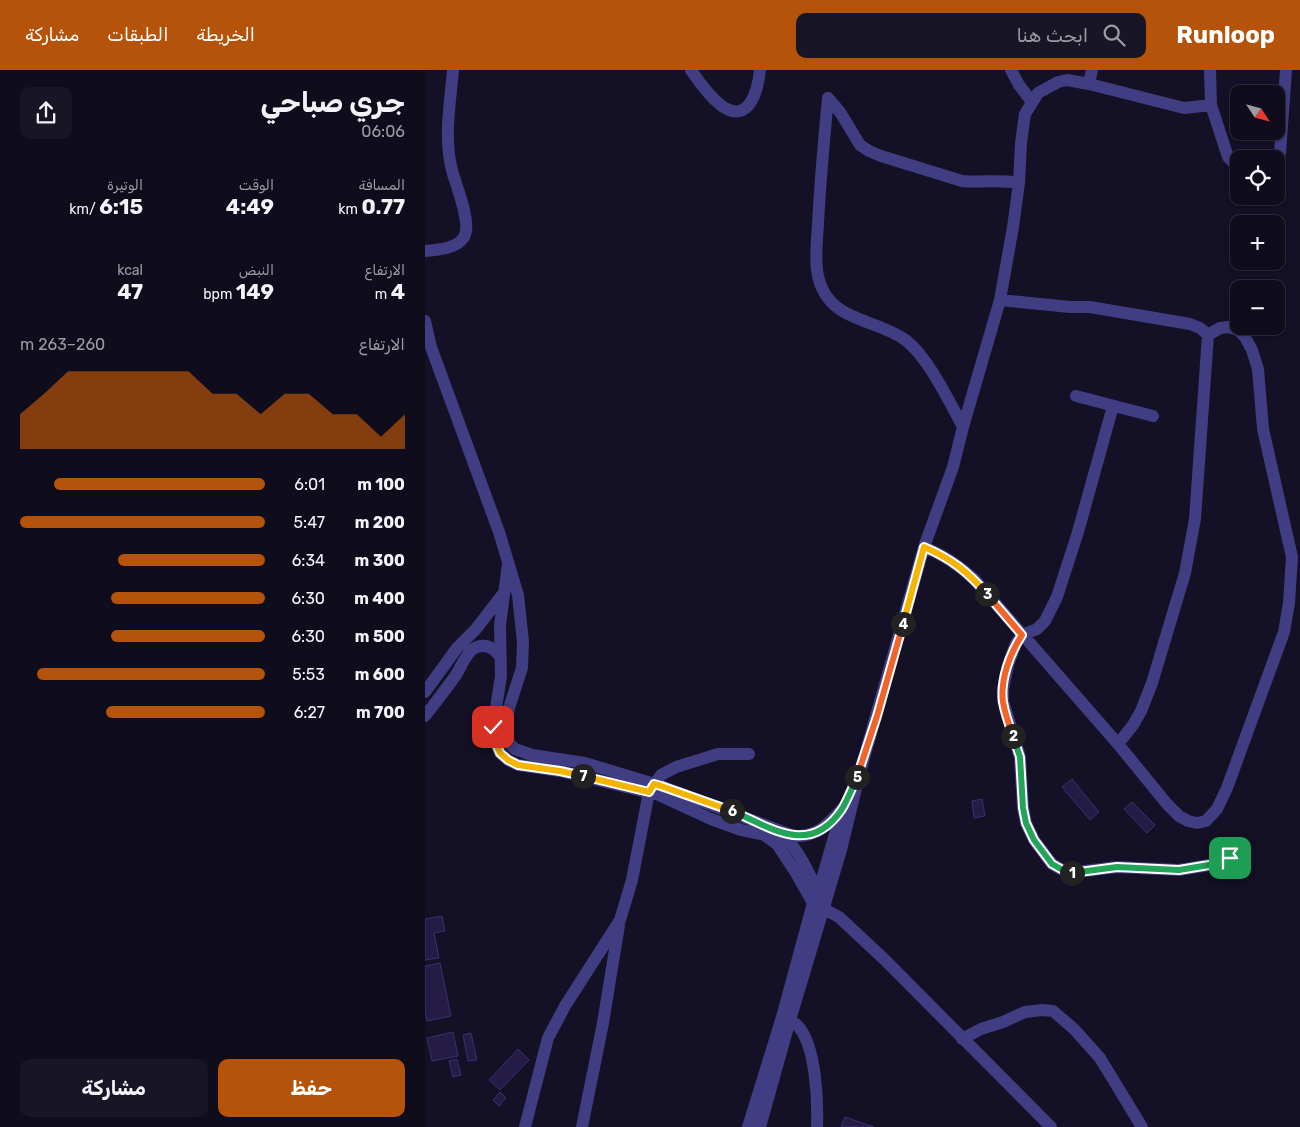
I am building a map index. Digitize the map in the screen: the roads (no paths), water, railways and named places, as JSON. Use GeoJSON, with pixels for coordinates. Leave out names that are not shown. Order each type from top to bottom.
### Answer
{"type":"FeatureCollection","features":[{"type":"Feature","properties":{"kind":"street"},"geometry":{"type":"LineString","coordinates":[[425,251],[437,250],[459,243],[464,238],[466,232],[465,216],[448,151],[447,127],[453,70]]}},
{"type":"Feature","properties":{"kind":"street"},"geometry":{"type":"LineString","coordinates":[[691,70],[721,106],[737,112],[744,110],[753,100],[760,70]]}},
{"type":"Feature","properties":{"kind":"street"},"geometry":{"type":"LineString","coordinates":[[1011,70],[1031,102]]}},
{"type":"Feature","properties":{"kind":"street"},"geometry":{"type":"LineString","coordinates":[[1020,70],[1031,102]]}},
{"type":"Feature","properties":{"kind":"street"},"geometry":{"type":"LineString","coordinates":[[1089,84],[1092,70]]}},
{"type":"Feature","properties":{"kind":"street"},"geometry":{"type":"LineString","coordinates":[[1210,70],[1211,105],[1230,159]]}},
{"type":"Feature","properties":{"kind":"street"},"geometry":{"type":"LineString","coordinates":[[1280,150],[1286,70]]}},
{"type":"Feature","properties":{"kind":"street"},"geometry":{"type":"LineString","coordinates":[[818,902],[848,826],[860,772],[924,547],[953,467],[1000,300],[1019,183],[1022,129],[1025,114],[1038,93],[1058,82],[1067,80],[1184,108],[1211,105]]}},
{"type":"Feature","properties":{"kind":"street"},"geometry":{"type":"LineString","coordinates":[[963,427],[928,365],[913,346],[896,334],[839,309],[821,288],[817,258],[821,167],[828,98],[841,112],[861,145],[875,153],[962,181],[1006,180],[1019,183]]}},
{"type":"Feature","properties":{"kind":"street"},"geometry":{"type":"LineString","coordinates":[[1000,300],[1090,308],[1190,324],[1200,328],[1208,335]]}},
{"type":"Feature","properties":{"kind":"street"},"geometry":{"type":"LineString","coordinates":[[425,321],[431,347],[499,532],[518,596],[523,642],[522,668],[509,708],[506,727],[509,744],[532,756],[585,763],[652,788],[731,811],[794,836],[810,835],[829,824],[842,809]]}},
{"type":"Feature","properties":{"kind":"street"},"geometry":{"type":"LineString","coordinates":[[924,547],[942,554],[958,564],[975,580],[1179,816],[1197,823],[1206,821],[1217,809],[1227,788],[1284,632],[1289,604],[1292,557],[1263,429],[1258,369],[1252,350],[1245,337],[1238,330],[1228,327],[1220,328],[1208,335]]}},
{"type":"Feature","properties":{"kind":"street"},"geometry":{"type":"LineString","coordinates":[[1118,744],[1133,726],[1152,683],[1185,573],[1195,519],[1208,335]]}},
{"type":"Feature","properties":{"kind":"street"},"geometry":{"type":"LineString","coordinates":[[1076,396],[1153,416]]}},
{"type":"Feature","properties":{"kind":"street"},"geometry":{"type":"LineString","coordinates":[[1113,406],[1078,532],[1057,597],[1045,621],[1037,629],[1022,635],[1016,643],[1008,665],[1003,690],[1003,701],[1020,757],[1023,808],[1026,823],[1034,840],[1052,864],[1068,873],[1117,867],[1179,870],[1215,864],[1230,858]]}},
{"type":"Feature","properties":{"kind":"street"},"geometry":{"type":"LineString","coordinates":[[508,564],[499,640],[501,676],[493,727],[495,741],[500,753],[518,765],[652,788],[711,819],[741,830],[764,835],[771,839],[777,844],[818,902],[850,927],[1051,1127]]}},
{"type":"Feature","properties":{"kind":"street"},"geometry":{"type":"LineString","coordinates":[[425,692],[457,648],[503,594]]}},
{"type":"Feature","properties":{"kind":"street"},"geometry":{"type":"LineString","coordinates":[[425,716],[473,650],[480,646],[487,646],[494,649],[500,656]]}},
{"type":"Feature","properties":{"kind":"street"},"geometry":{"type":"LineString","coordinates":[[582,1127],[603,1023],[619,920],[632,880],[652,788],[661,775],[677,767],[718,754],[749,754]]}},
{"type":"Feature","properties":{"kind":"street"},"geometry":{"type":"LineString","coordinates":[[760,1127],[786,1019],[842,809],[860,772]]}},
{"type":"Feature","properties":{"kind":"street"},"geometry":{"type":"LineString","coordinates":[[780,831],[793,844],[801,856],[818,902]]}},
{"type":"Feature","properties":{"kind":"street"},"geometry":{"type":"LineString","coordinates":[[525,1127],[548,1038],[565,1006],[619,920]]}},
{"type":"Feature","properties":{"kind":"street"},"geometry":{"type":"LineString","coordinates":[[962,1039],[981,1029],[1025,1012],[1053,1011],[1074,1029],[1100,1058],[1142,1127]]}},
{"type":"Feature","properties":{"kind":"street"},"geometry":{"type":"LineString","coordinates":[[748,1127],[786,1019]]}},
{"type":"Feature","properties":{"kind":"street"},"geometry":{"type":"LineString","coordinates":[[786,1019],[800,1029],[812,1060],[817,1099],[817,1127]]}}]}
